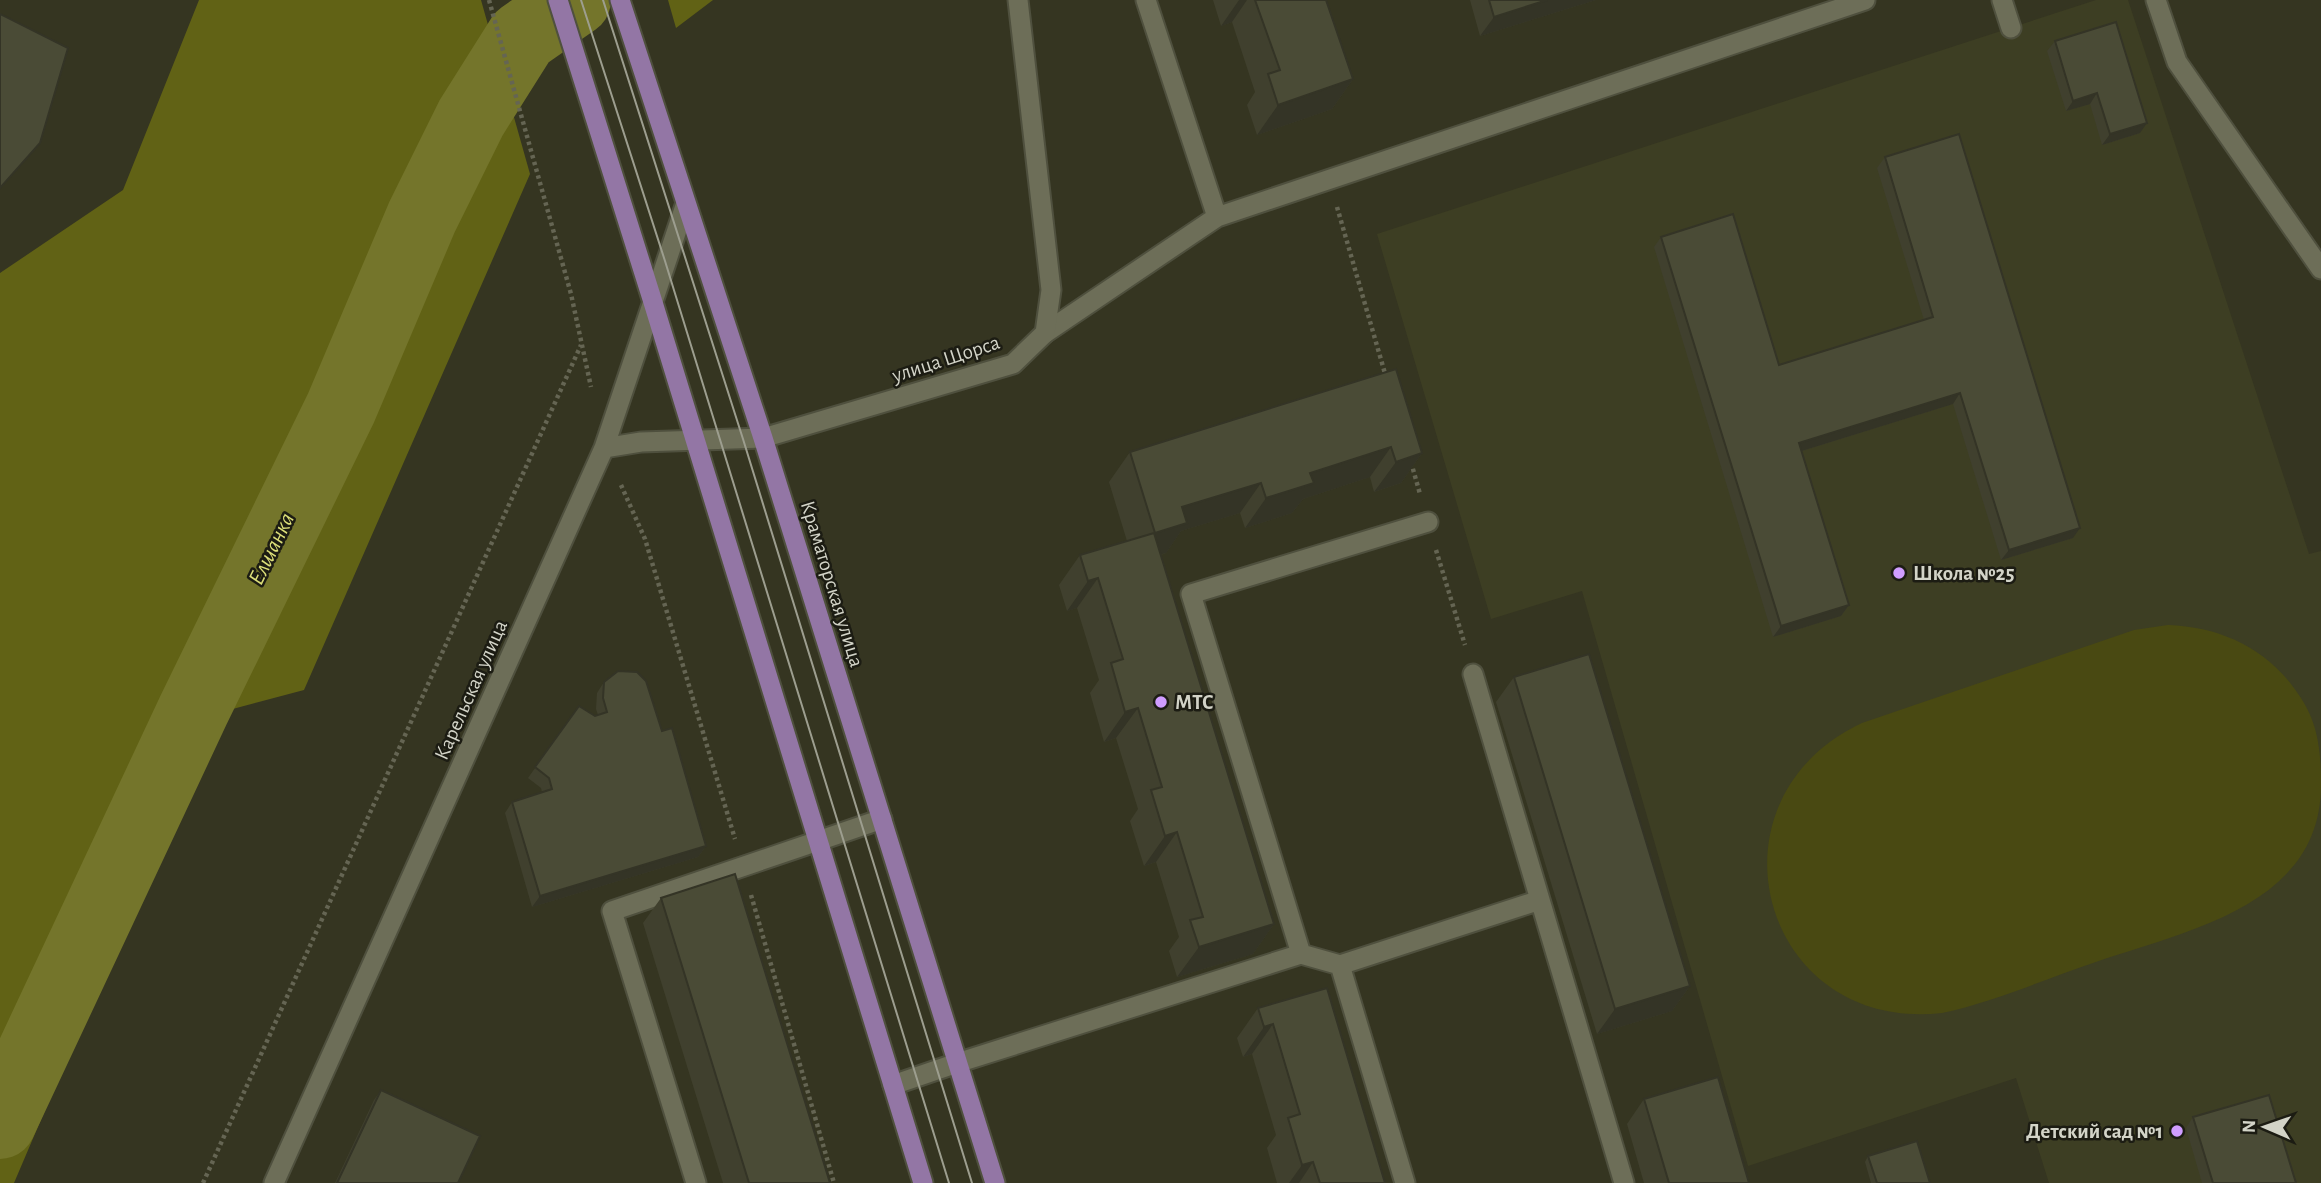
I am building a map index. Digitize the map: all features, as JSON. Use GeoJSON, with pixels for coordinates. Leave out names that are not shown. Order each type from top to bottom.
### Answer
{"type":"FeatureCollection","features":[{"type":"Feature","properties":{"kind":"main road"},"geometry":{"type":"LineString","coordinates":[[558,0],[653,299],[923,1183]]}},
{"type":"Feature","properties":{"kind":"main road","name":"Краматорская улица"},"geometry":{"type":"LineString","coordinates":[[620,0],[762,438],[995,1183]]}},
{"type":"Feature","properties":{"kind":"street"},"geometry":{"type":"LineString","coordinates":[[1018,0],[1051,290],[1045,333]]}},
{"type":"Feature","properties":{"kind":"street"},"geometry":{"type":"LineString","coordinates":[[1146,0],[1217,217]]}},
{"type":"Feature","properties":{"kind":"street","name":"улица Щорса"},"geometry":{"type":"LineString","coordinates":[[604,448],[641,442],[762,438],[1013,364],[1045,333],[1217,217],[1865,0]]}},
{"type":"Feature","properties":{"kind":"street"},"geometry":{"type":"LineString","coordinates":[[2002,0],[2011,28]]}},
{"type":"Feature","properties":{"kind":"street"},"geometry":{"type":"LineString","coordinates":[[2156,0],[2177,62],[2321,269]]}},
{"type":"Feature","properties":{"kind":"street","name":"Карельская улица"},"geometry":{"type":"LineString","coordinates":[[274,1183],[604,448],[685,206]]}},
{"type":"Feature","properties":{"kind":"street"},"geometry":{"type":"LineString","coordinates":[[1301,954],[1191,594],[1428,522]]}},
{"type":"Feature","properties":{"kind":"street"},"geometry":{"type":"LineString","coordinates":[[1473,674],[1624,1183]]}},
{"type":"Feature","properties":{"kind":"street"},"geometry":{"type":"LineString","coordinates":[[696,1183],[612,911],[882,820]]}},
{"type":"Feature","properties":{"kind":"street"},"geometry":{"type":"LineString","coordinates":[[893,1084],[1301,954],[1340,965],[1540,900]]}},
{"type":"Feature","properties":{"kind":"street"},"geometry":{"type":"LineString","coordinates":[[1340,965],[1405,1183]]}},
{"type":"Feature","properties":{"kind":"path"},"geometry":{"type":"LineString","coordinates":[[489,0],[582,345],[593,396]]}},
{"type":"Feature","properties":{"kind":"path"},"geometry":{"type":"LineString","coordinates":[[1329,179],[1390,390]]}},
{"type":"Feature","properties":{"kind":"path"},"geometry":{"type":"LineString","coordinates":[[203,1183],[582,345]]}},
{"type":"Feature","properties":{"kind":"path"},"geometry":{"type":"LineString","coordinates":[[604,448],[645,538],[834,1183]]}},
{"type":"Feature","properties":{"kind":"path"},"geometry":{"type":"LineString","coordinates":[[1409,456],[1473,674]]}},
{"type":"Feature","properties":{"kind":"shaded area"},"geometry":{"type":"Polygon","coordinates":[[[199,0],[481,0],[530,174],[304,690],[214,714],[14,1183],[0,1183],[0,273],[123,190],[199,0]]]}},
{"type":"Feature","properties":{"kind":"shaded area"},"geometry":{"type":"Polygon","coordinates":[[[668,0],[713,0],[676,28],[668,0]]]}},
{"type":"Feature","properties":{"kind":"shaded area","name":"Школа №25"},"geometry":{"type":"Polygon","coordinates":[[[2096,0],[2128,0],[2309,554],[2321,551],[2321,1183],[2049,1183],[2016,1078],[1748,1166],[1582,591],[1491,619],[1377,234],[2096,0]]]}},
{"type":"Feature","properties":{"kind":"shaded area"},"geometry":{"type":"Polygon","coordinates":[[[2168,625],[2209,631],[2228,637],[2263,656],[2292,685],[2313,722],[2320,753],[2321,774],[2315,826],[2298,860],[2273,886],[2241,908],[2205,925],[1999,997],[1942,1013],[1880,1009],[1830,987],[1794,950],[1773,904],[1768,854],[1780,804],[1811,758],[1862,723],[2134,630],[2168,625]]]}},
{"type":"Feature","properties":{"kind":"building"},"geometry":{"type":"Polygon","coordinates":[[[1255,0],[1326,0],[1353,79],[1278,105],[1268,74],[1280,70],[1255,0]]]}},
{"type":"Feature","properties":{"kind":"building"},"geometry":{"type":"Polygon","coordinates":[[[1489,0],[1547,0],[1494,17],[1489,0]]]}},
{"type":"Feature","properties":{"kind":"building"},"geometry":{"type":"Polygon","coordinates":[[[0,14],[68,48],[40,143],[0,188],[0,14]]]}},
{"type":"Feature","properties":{"kind":"building"},"geometry":{"type":"Polygon","coordinates":[[[2116,22],[2147,123],[2110,134],[2097,93],[2073,101],[2055,41],[2116,22]]]}},
{"type":"Feature","properties":{"kind":"building"},"geometry":{"type":"Polygon","coordinates":[[[1959,134],[2080,528],[2009,550],[1960,393],[1799,443],[1849,605],[1781,626],[1661,237],[1733,214],[1779,365],[1933,317],[1885,157],[1959,134]]]}},
{"type":"Feature","properties":{"kind":"building"},"geometry":{"type":"Polygon","coordinates":[[[1396,369],[1422,453],[1396,462],[1391,447],[1310,473],[1314,483],[1266,498],[1261,483],[1182,507],[1187,523],[1155,533],[1130,452],[1396,369]]]}},
{"type":"Feature","properties":{"kind":"building"},"geometry":{"type":"Polygon","coordinates":[[[1154,533],[1274,924],[1199,947],[1190,920],[1203,917],[1177,832],[1165,836],[1151,790],[1162,787],[1138,708],[1125,712],[1111,663],[1123,659],[1098,578],[1088,581],[1080,555],[1154,533]]]}},
{"type":"Feature","properties":{"kind":"building"},"geometry":{"type":"Polygon","coordinates":[[[1589,654],[1690,986],[1615,1009],[1514,677],[1589,654]]]}},
{"type":"Feature","properties":{"kind":"building"},"geometry":{"type":"Polygon","coordinates":[[[618,671],[637,672],[646,681],[662,731],[672,728],[706,846],[540,896],[512,802],[552,789],[549,778],[535,767],[579,706],[595,716],[607,712],[603,698],[604,682],[618,671]]]}},
{"type":"Feature","properties":{"kind":"building"},"geometry":{"type":"Polygon","coordinates":[[[735,874],[830,1183],[749,1183],[661,898],[735,874]]]}},
{"type":"Feature","properties":{"kind":"building"},"geometry":{"type":"Polygon","coordinates":[[[1327,988],[1385,1183],[1320,1183],[1313,1162],[1302,1165],[1288,1118],[1300,1114],[1273,1024],[1264,1027],[1258,1008],[1327,988]]]}},
{"type":"Feature","properties":{"kind":"building"},"geometry":{"type":"Polygon","coordinates":[[[1718,1077],[1749,1183],[1669,1183],[1644,1099],[1718,1077]]]}},
{"type":"Feature","properties":{"kind":"building"},"geometry":{"type":"Polygon","coordinates":[[[381,1090],[480,1136],[458,1183],[337,1183],[381,1090]]]}},
{"type":"Feature","properties":{"kind":"building"},"geometry":{"type":"Polygon","coordinates":[[[2269,1095],[2296,1183],[2213,1183],[2193,1117],[2269,1095]]]}},
{"type":"Feature","properties":{"kind":"building"},"geometry":{"type":"Polygon","coordinates":[[[1917,1141],[1930,1183],[1877,1183],[1868,1156],[1917,1141]]]}},
{"type":"Feature","properties":{"kind":"waterway","name":"Елшанка"},"geometry":{"type":"LineString","coordinates":[[0,1123],[194,709],[341,408],[422,217],[471,118],[522,37],[575,0]]}},
{"type":"Feature","properties":{"kind":"tram line"},"geometry":{"type":"LineString","coordinates":[[581,0],[665,261],[949,1183]]}},
{"type":"Feature","properties":{"kind":"tram line"},"geometry":{"type":"LineString","coordinates":[[603,0],[743,439],[972,1183]]}},
{"type":"Feature","properties":{"kind":"place","name":"Школа №25"},"geometry":{"type":"Point","coordinates":[1899,573]}},
{"type":"Feature","properties":{"kind":"place","name":"МТС"},"geometry":{"type":"Point","coordinates":[1161,702]}},
{"type":"Feature","properties":{"kind":"place","name":"Детский сад №1"},"geometry":{"type":"Point","coordinates":[2177,1131]}}]}
